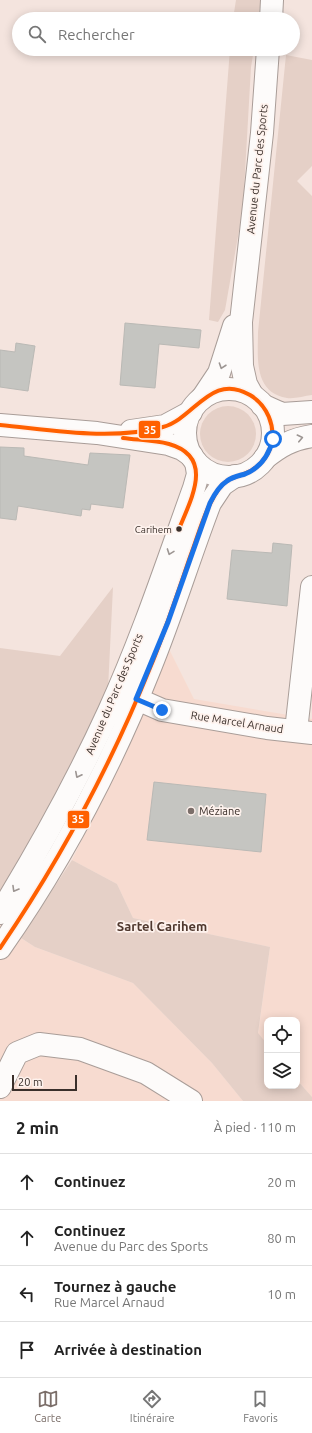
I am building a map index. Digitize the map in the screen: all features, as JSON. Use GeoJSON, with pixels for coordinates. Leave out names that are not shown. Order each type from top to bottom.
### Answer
{"type":"FeatureCollection","features":[{"type":"Feature","properties":{"kind":"main road"},"geometry":{"type":"LineString","coordinates":[[271,12],[272,0]]}},
{"type":"Feature","properties":{"kind":"main road","name":"Avenue du Parc des Sports"},"geometry":{"type":"LineString","coordinates":[[257,400],[243,375],[240,346],[244,288],[261,141],[267,56]]}},
{"type":"Feature","properties":{"kind":"main road","name":"Avenue du Parc des Sports"},"geometry":{"type":"LineString","coordinates":[[197,404],[219,373],[244,288]]}},
{"type":"Feature","properties":{"kind":"main road"},"geometry":{"type":"LineString","coordinates":[[98,433],[148,430],[165,426],[197,404],[224,389],[238,390],[282,414],[312,412]]}},
{"type":"Feature","properties":{"kind":"main road"},"geometry":{"type":"LineString","coordinates":[[257,400],[270,417],[273,431],[271,446],[265,458]]}},
{"type":"Feature","properties":{"kind":"main road"},"geometry":{"type":"LineString","coordinates":[[194,459],[186,444],[185,430],[197,404]]}},
{"type":"Feature","properties":{"kind":"main road"},"geometry":{"type":"LineString","coordinates":[[0,425],[98,433],[168,444],[182,449],[214,474],[235,476],[255,469],[265,458],[284,444],[296,439],[312,436]]}},
{"type":"Feature","properties":{"kind":"main road","name":"Avenue du Parc des Sports"},"geometry":{"type":"LineString","coordinates":[[0,948],[57,859],[110,759],[127,695],[140,634],[198,474],[194,459]]}},
{"type":"Feature","properties":{"kind":"main road","name":"Avenue du Parc des Sports"},"geometry":{"type":"LineString","coordinates":[[0,913],[165,629],[210,503],[222,485],[235,476]]}},
{"type":"Feature","properties":{"kind":"main road"},"geometry":{"type":"LineString","coordinates":[[304,732],[312,587]]}},
{"type":"Feature","properties":{"kind":"main road","name":"Rue Marcel Arnaud"},"geometry":{"type":"LineString","coordinates":[[127,695],[151,706],[175,712],[304,732]]}},
{"type":"Feature","properties":{"kind":"main road"},"geometry":{"type":"LineString","coordinates":[[0,1087],[17,1053],[39,1044],[80,1049],[146,1073],[191,1101]]}},
{"type":"Feature","properties":{"kind":"shaded area"},"geometry":{"type":"Polygon","coordinates":[[[236,0],[261,0],[259,12],[234,12],[236,0]]]}},
{"type":"Feature","properties":{"kind":"shaded area"},"geometry":{"type":"Polygon","coordinates":[[[229,56],[253,56],[243,208],[225,310],[218,322],[209,320],[229,56]]]}},
{"type":"Feature","properties":{"kind":"shaded area"},"geometry":{"type":"Polygon","coordinates":[[[286,56],[291,56],[312,60],[312,166],[297,181],[312,196],[312,395],[287,398],[276,395],[268,389],[263,381],[258,362],[258,332],[286,56]]]}},
{"type":"Feature","properties":{"kind":"shaded area"},"geometry":{"type":"Polygon","coordinates":[[[228,406],[239,408],[248,414],[254,423],[256,434],[254,445],[248,454],[239,460],[228,462],[217,460],[208,454],[202,445],[200,434],[202,423],[208,414],[217,408],[228,406]]]}},
{"type":"Feature","properties":{"kind":"shaded area"},"geometry":{"type":"Polygon","coordinates":[[[113,587],[108,689],[53,805],[0,901],[0,648],[60,656],[113,587]]]}},
{"type":"Feature","properties":{"kind":"shaded area"},"geometry":{"type":"Polygon","coordinates":[[[169,649],[194,699],[312,719],[312,1097],[300,1083],[300,1017],[264,1017],[264,1041],[258,1034],[270,947],[133,918],[117,884],[72,860],[110,782],[169,649]]]}},
{"type":"Feature","properties":{"kind":"shaded area"},"geometry":{"type":"Polygon","coordinates":[[[72,860],[117,884],[133,918],[270,947],[258,1033],[264,1040],[264,1089],[300,1089],[300,1083],[312,1097],[312,1101],[243,1101],[212,1063],[133,983],[35,947],[21,938],[72,860]]]}},
{"type":"Feature","properties":{"kind":"shaded area"},"geometry":{"type":"Polygon","coordinates":[[[0,925],[35,947],[133,983],[212,1063],[243,1101],[0,1101],[0,925]]]}},
{"type":"Feature","properties":{"kind":"building"},"geometry":{"type":"Polygon","coordinates":[[[125,323],[201,330],[199,348],[159,344],[155,388],[120,385],[125,323]]]}},
{"type":"Feature","properties":{"kind":"building"},"geometry":{"type":"Polygon","coordinates":[[[16,343],[35,346],[28,391],[0,387],[0,350],[15,352],[16,343]]]}},
{"type":"Feature","properties":{"kind":"building"},"geometry":{"type":"Polygon","coordinates":[[[0,447],[24,448],[24,456],[88,465],[90,453],[130,455],[123,508],[91,504],[90,510],[82,509],[81,516],[18,506],[16,520],[0,518],[0,447]]]}},
{"type":"Feature","properties":{"kind":"building"},"geometry":{"type":"Polygon","coordinates":[[[273,543],[292,545],[287,606],[227,599],[232,550],[272,553],[273,543]]]}},
{"type":"Feature","properties":{"kind":"building"},"geometry":{"type":"Polygon","coordinates":[[[154,782],[266,794],[261,852],[147,840],[154,782]]]}},
{"type":"Feature","properties":{"kind":"transit line","name":"35"},"geometry":{"type":"LineString","coordinates":[[0,425],[61,432],[102,434],[143,431],[163,427],[174,422],[214,393],[224,389],[236,389],[250,395],[261,404],[269,417],[272,431],[271,445],[261,463],[253,470],[224,483],[213,499],[202,522],[171,613],[135,705],[101,777],[43,881],[0,948]]}},
{"type":"Feature","properties":{"kind":"transit line","name":"35"},"geometry":{"type":"LineString","coordinates":[[123,438],[169,444],[183,450],[192,459],[196,469],[196,480],[189,505],[179,529]]}},
{"type":"Feature","properties":{"kind":"place","name":"Carihem"},"geometry":{"type":"Point","coordinates":[179,529]}},
{"type":"Feature","properties":{"kind":"place","name":"Méziane"},"geometry":{"type":"Point","coordinates":[191,811]}},
{"type":"Feature","properties":{"kind":"district","name":"Sartel Carihem"},"geometry":{"type":"Point","coordinates":[162,926]}},
{"type":"Feature","properties":{"kind":"route"},"geometry":{"type":"LineString","coordinates":[[162,710],[136,699],[150,669],[168,622],[210,503],[222,485],[228,480],[255,469],[260,464],[265,458],[273,439]]}}]}
